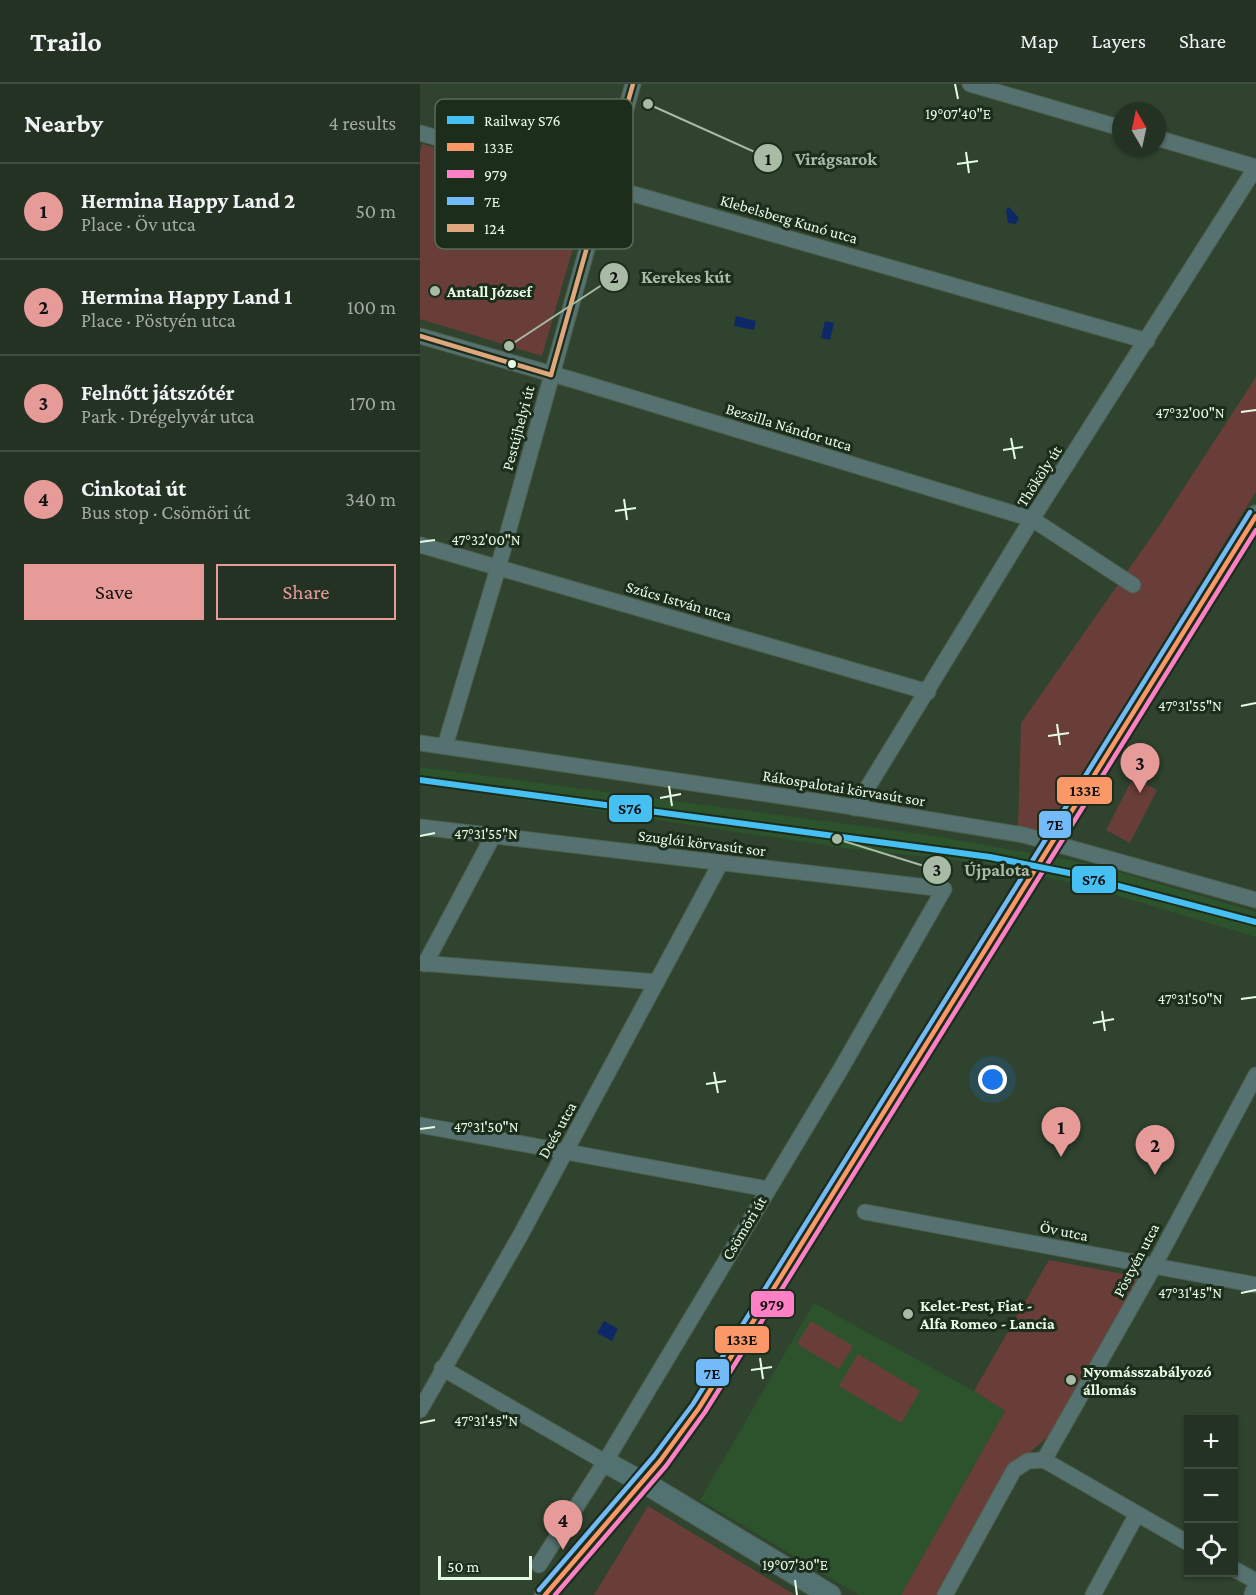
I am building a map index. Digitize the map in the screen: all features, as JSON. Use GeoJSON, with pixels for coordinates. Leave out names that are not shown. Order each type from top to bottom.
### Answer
{"type":"FeatureCollection","features":[{"type":"Feature","properties":{"kind":"main road"},"geometry":{"type":"LineString","coordinates":[[545,1595],[679,1437],[699,1408],[1256,516]]}},
{"type":"Feature","properties":{"kind":"main road"},"geometry":{"type":"LineString","coordinates":[[605,1462],[830,1595]]}},
{"type":"Feature","properties":{"kind":"street","name":"Pestújhelyi út"},"geometry":{"type":"LineString","coordinates":[[629,99],[633,84]]}},
{"type":"Feature","properties":{"kind":"street"},"geometry":{"type":"LineString","coordinates":[[970,84],[1112,125]]}},
{"type":"Feature","properties":{"kind":"street","name":"Klebelsberg Kunó utca"},"geometry":{"type":"LineString","coordinates":[[420,133],[435,137]]}},
{"type":"Feature","properties":{"kind":"street"},"geometry":{"type":"LineString","coordinates":[[1166,141],[1256,167]]}},
{"type":"Feature","properties":{"kind":"street","name":"Thököly út"},"geometry":{"type":"LineString","coordinates":[[855,807],[928,692],[1032,519],[1256,167]]}},
{"type":"Feature","properties":{"kind":"street","name":"Klebelsberg Kunó utca"},"geometry":{"type":"LineString","coordinates":[[633,194],[1147,341]]}},
{"type":"Feature","properties":{"kind":"street","name":"Pestújhelyi út"},"geometry":{"type":"LineString","coordinates":[[445,746],[498,568],[587,249]]}},
{"type":"Feature","properties":{"kind":"street","name":"Bezsilla Nándor utca"},"geometry":{"type":"LineString","coordinates":[[420,336],[1032,519],[1133,585]]}},
{"type":"Feature","properties":{"kind":"street","name":"Szűcs István utca"},"geometry":{"type":"LineString","coordinates":[[420,545],[928,692]]}},
{"type":"Feature","properties":{"kind":"street","name":"Rákospalotai körvasút sor"},"geometry":{"type":"LineString","coordinates":[[420,743],[855,807],[1039,838],[1256,900]]}},
{"type":"Feature","properties":{"kind":"street","name":"Szuglói körvasút sor"},"geometry":{"type":"LineString","coordinates":[[420,827],[944,889]]}},
{"type":"Feature","properties":{"kind":"street"},"geometry":{"type":"LineString","coordinates":[[493,836],[423,964],[657,982]]}},
{"type":"Feature","properties":{"kind":"street","name":"Deés utca"},"geometry":{"type":"LineString","coordinates":[[420,1410],[565,1153],[720,864]]}},
{"type":"Feature","properties":{"kind":"street","name":"Csömöri út"},"geometry":{"type":"LineString","coordinates":[[540,1565],[605,1462],[842,1067],[944,889]]}},
{"type":"Feature","properties":{"kind":"street","name":"Pöstyén utca"},"geometry":{"type":"LineString","coordinates":[[1044,1460],[1254,1085]]}},
{"type":"Feature","properties":{"kind":"street"},"geometry":{"type":"LineString","coordinates":[[420,1125],[767,1189]]}},
{"type":"Feature","properties":{"kind":"street","name":"Öv utca"},"geometry":{"type":"LineString","coordinates":[[865,1212],[1256,1285]]}},
{"type":"Feature","properties":{"kind":"street"},"geometry":{"type":"LineString","coordinates":[[442,1368],[605,1462]]}},
{"type":"Feature","properties":{"kind":"street"},"geometry":{"type":"LineString","coordinates":[[945,1595],[1014,1470],[1028,1461],[1044,1460],[1184,1541]]}},
{"type":"Feature","properties":{"kind":"street"},"geometry":{"type":"LineString","coordinates":[[1093,1595],[1137,1514]]}},
{"type":"Feature","properties":{"kind":"street"},"geometry":{"type":"LineString","coordinates":[[1238,1572],[1256,1581]]}},
{"type":"Feature","properties":{"kind":"shaded area"},"geometry":{"type":"Polygon","coordinates":[[[422,144],[435,148],[435,249],[573,249],[542,356],[420,319],[420,152],[422,144]]]}},
{"type":"Feature","properties":{"kind":"shaded area"},"geometry":{"type":"Polygon","coordinates":[[[1256,377],[1256,492],[1120,712],[1052,834],[1018,829],[1021,723],[1159,526],[1256,377]]]}},
{"type":"Feature","properties":{"kind":"shaded area"},"geometry":{"type":"Polygon","coordinates":[[[420,767],[935,836],[1091,864],[1256,912],[1256,937],[1085,886],[982,863],[844,848],[420,784],[420,767]]]}},
{"type":"Feature","properties":{"kind":"shaded area"},"geometry":{"type":"Polygon","coordinates":[[[1133,778],[1157,790],[1130,843],[1106,830],[1133,778]]]}},
{"type":"Feature","properties":{"kind":"shaded area"},"geometry":{"type":"Polygon","coordinates":[[[1049,1260],[1139,1277],[1050,1435],[1028,1454],[940,1595],[901,1595],[1005,1411],[974,1391],[1049,1260]]]}},
{"type":"Feature","properties":{"kind":"shaded area"},"geometry":{"type":"Polygon","coordinates":[[[814,1303],[974,1391],[1005,1411],[901,1595],[859,1595],[700,1500],[814,1303]]]}},
{"type":"Feature","properties":{"kind":"shaded area"},"geometry":{"type":"Polygon","coordinates":[[[811,1321],[853,1346],[839,1369],[797,1344],[811,1321]]]}},
{"type":"Feature","properties":{"kind":"shaded area"},"geometry":{"type":"Polygon","coordinates":[[[858,1354],[920,1391],[901,1423],[839,1386],[858,1354]]]}},
{"type":"Feature","properties":{"kind":"shaded area"},"geometry":{"type":"Polygon","coordinates":[[[648,1506],[795,1595],[594,1595],[648,1506]]]}},
{"type":"Feature","properties":{"kind":"water"},"geometry":{"type":"Polygon","coordinates":[[[1009,207],[1019,218],[1016,224],[1008,223],[1006,210],[1009,207]]]}},
{"type":"Feature","properties":{"kind":"water"},"geometry":{"type":"Polygon","coordinates":[[[736,316],[756,321],[754,330],[734,326],[736,316]]]}},
{"type":"Feature","properties":{"kind":"water"},"geometry":{"type":"Polygon","coordinates":[[[825,321],[834,323],[830,340],[821,338],[825,321]]]}},
{"type":"Feature","properties":{"kind":"water"},"geometry":{"type":"Polygon","coordinates":[[[604,1321],[618,1329],[612,1341],[597,1333],[604,1321]]]}},
{"type":"Feature","properties":{"kind":"rail line","name":"S76"},"geometry":{"type":"LineString","coordinates":[[420,780],[990,857],[1069,873],[1256,922]]}},
{"type":"Feature","properties":{"kind":"transit line","name":"124"},"geometry":{"type":"LineString","coordinates":[[629,99],[633,84]]}},
{"type":"Feature","properties":{"kind":"transit line","name":"124"},"geometry":{"type":"LineString","coordinates":[[551,375],[587,249]]}},
{"type":"Feature","properties":{"kind":"transit line","name":"124"},"geometry":{"type":"LineString","coordinates":[[420,336],[551,375]]}},
{"type":"Feature","properties":{"kind":"transit line","name":"7E"},"geometry":{"type":"LineString","coordinates":[[539,1590],[654,1456],[693,1404],[1250,512]]}},
{"type":"Feature","properties":{"kind":"transit line","name":"133E"},"geometry":{"type":"LineString","coordinates":[[545,1595],[660,1461],[699,1408],[1256,516]]}},
{"type":"Feature","properties":{"kind":"transit line","name":"979"},"geometry":{"type":"LineString","coordinates":[[555,1595],[666,1466],[705,1412],[1256,530]]}},
{"type":"Feature","properties":{"kind":"place","name":"Virágsarok"},"geometry":{"type":"Point","coordinates":[648,104]}},
{"type":"Feature","properties":{"kind":"place","name":"Antall József"},"geometry":{"type":"Point","coordinates":[435,291]}},
{"type":"Feature","properties":{"kind":"place","name":"Kerekes kút"},"geometry":{"type":"Point","coordinates":[509,346]}},
{"type":"Feature","properties":{"kind":"place","name":"Felnőtt játszótér"},"geometry":{"type":"Point","coordinates":[1140,793]}},
{"type":"Feature","properties":{"kind":"place","name":"Újpalota"},"geometry":{"type":"Point","coordinates":[837,839]}},
{"type":"Feature","properties":{"kind":"place","name":"Hermina Happy Land 2"},"geometry":{"type":"Point","coordinates":[1061,1157]}},
{"type":"Feature","properties":{"kind":"place","name":"Hermina Happy Land 1"},"geometry":{"type":"Point","coordinates":[1155,1175]}},
{"type":"Feature","properties":{"kind":"place","name":"Kelet-Pest, Fiat - Alfa Romeo - Lancia"},"geometry":{"type":"Point","coordinates":[908,1314]}},
{"type":"Feature","properties":{"kind":"place","name":"Nyomásszabályozó állomás"},"geometry":{"type":"Point","coordinates":[1071,1380]}},
{"type":"Feature","properties":{"kind":"place","name":"Cinkotai út"},"geometry":{"type":"Point","coordinates":[563,1550]}}]}
